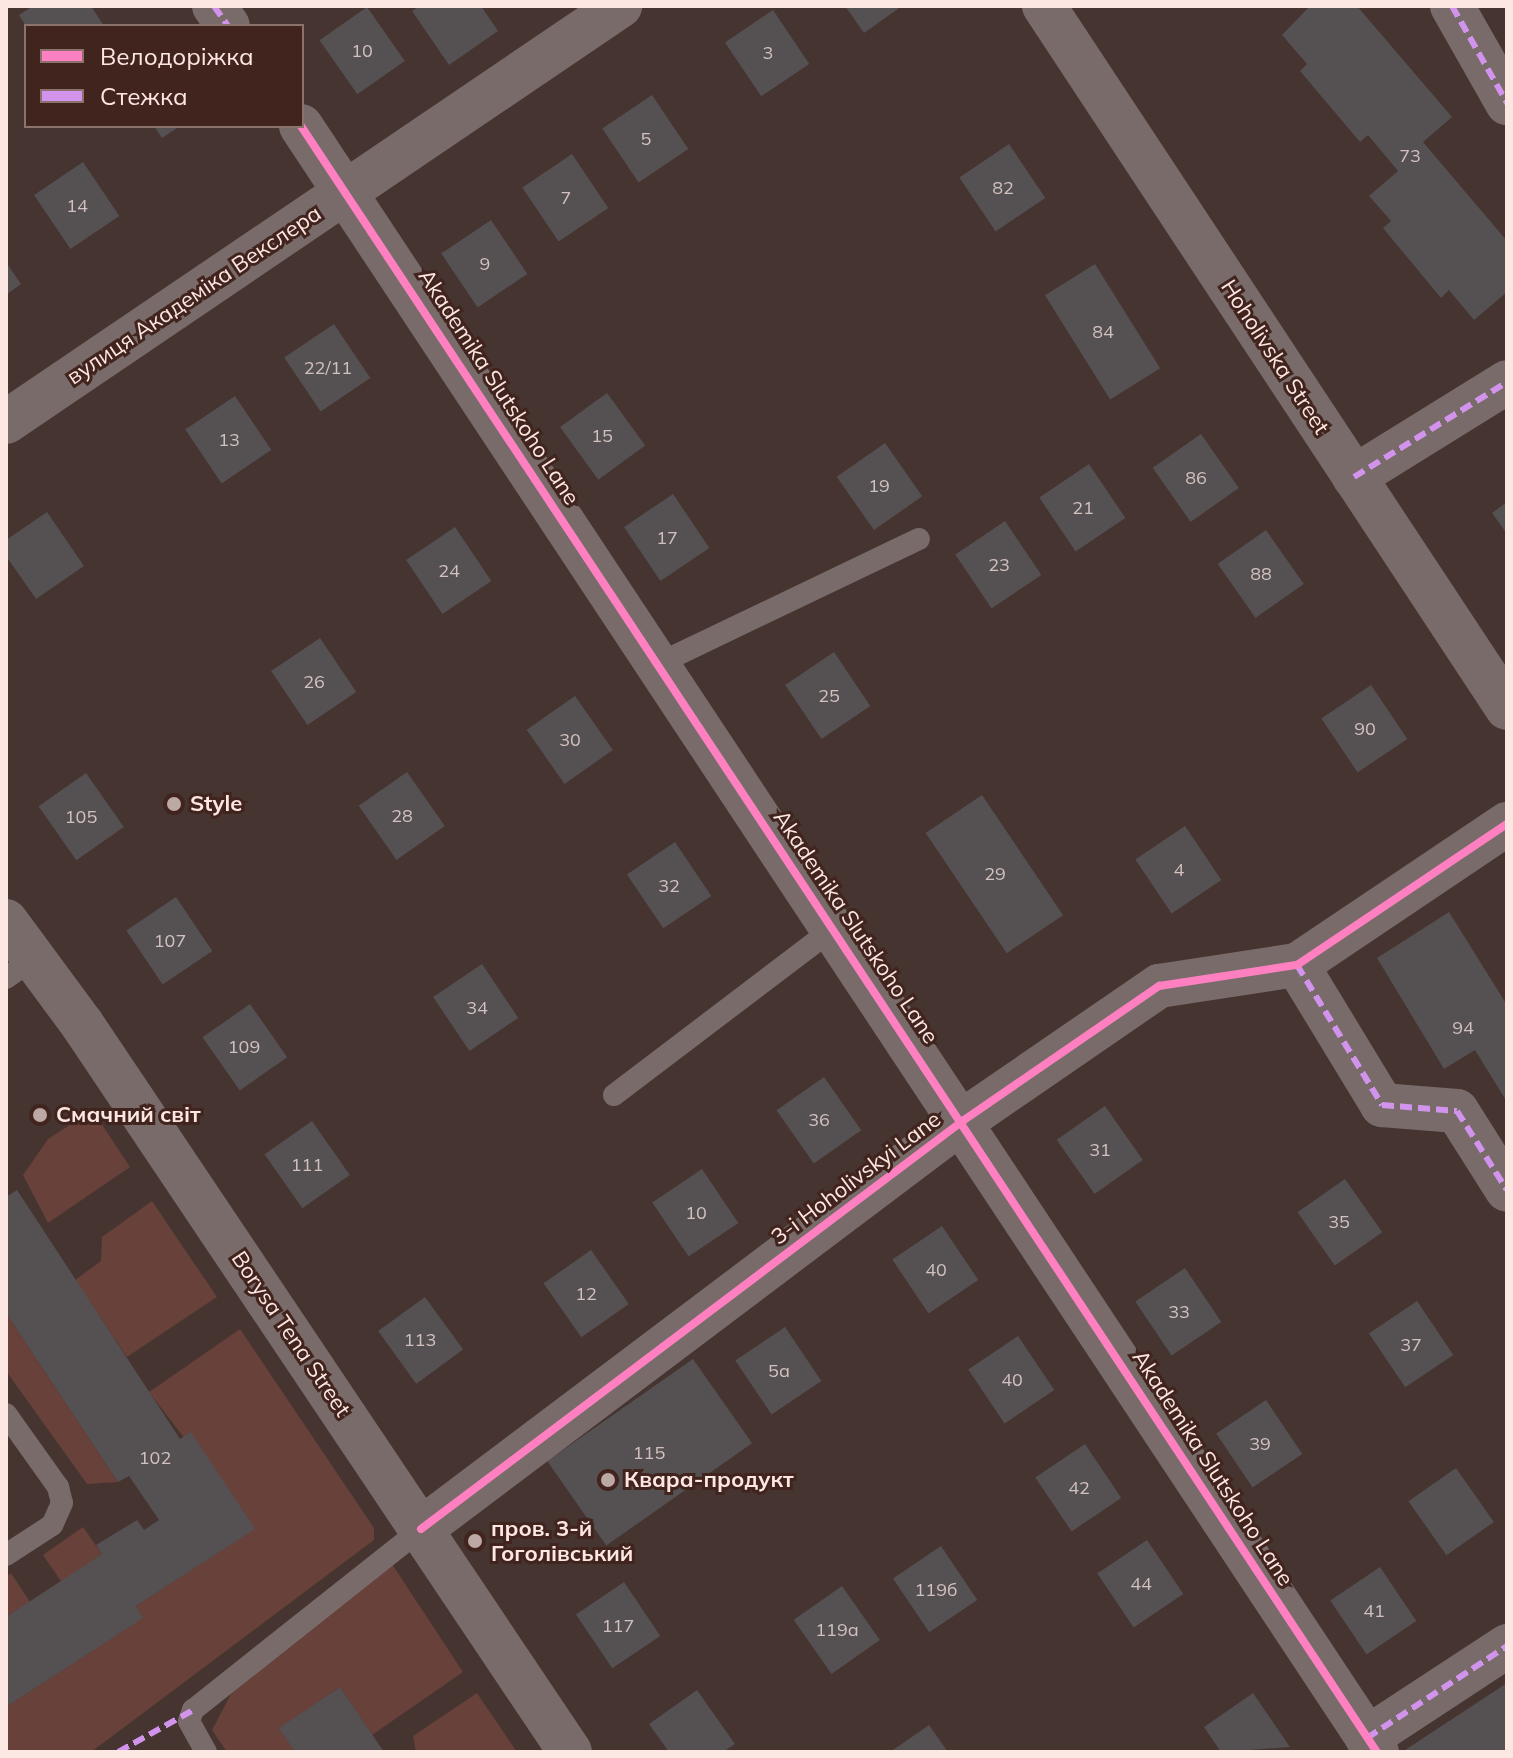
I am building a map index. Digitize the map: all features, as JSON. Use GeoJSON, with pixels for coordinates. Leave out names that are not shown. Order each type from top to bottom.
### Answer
{"type":"FeatureCollection","features":[{"type":"Feature","properties":{"kind":"street"},"geometry":{"type":"LineString","coordinates":[[214,6],[227,24]]}},
{"type":"Feature","properties":{"kind":"street","name":"вулиця Академіка Векслера"},"geometry":{"type":"LineString","coordinates":[[6,422],[620,6]]}},
{"type":"Feature","properties":{"kind":"street","name":"Hoholivska Street"},"geometry":{"type":"LineString","coordinates":[[1044,6],[1507,708]]}},
{"type":"Feature","properties":{"kind":"street"},"geometry":{"type":"LineString","coordinates":[[1452,6],[1507,103]]}},
{"type":"Feature","properties":{"kind":"street","name":"Akademika Slutskoho Lane"},"geometry":{"type":"LineString","coordinates":[[302,128],[348,190],[964,1120],[1372,1745]]}},
{"type":"Feature","properties":{"kind":"street"},"geometry":{"type":"LineString","coordinates":[[1354,477],[1507,382]]}},
{"type":"Feature","properties":{"kind":"street","name":"3-i Hoholivskyi Lane"},"geometry":{"type":"LineString","coordinates":[[421,1529],[964,1120],[1159,986],[1297,965],[1507,824]]}},
{"type":"Feature","properties":{"kind":"street","name":"Borysa Tena Street"},"geometry":{"type":"LineString","coordinates":[[6,921],[19,969],[82,1024],[570,1752]]}},
{"type":"Feature","properties":{"kind":"street"},"geometry":{"type":"LineString","coordinates":[[1297,965],[1382,1105],[1457,1111],[1507,1190]]}},
{"type":"Feature","properties":{"kind":"street"},"geometry":{"type":"LineString","coordinates":[[1372,1745],[1507,1646]]}},
{"type":"Feature","properties":{"kind":"lane"},"geometry":{"type":"LineString","coordinates":[[660,663],[919,539]]}},
{"type":"Feature","properties":{"kind":"lane"},"geometry":{"type":"LineString","coordinates":[[614,1095],[834,928]]}},
{"type":"Feature","properties":{"kind":"lane"},"geometry":{"type":"LineString","coordinates":[[6,1414],[58,1487],[62,1503],[52,1525],[6,1555]]}},
{"type":"Feature","properties":{"kind":"lane"},"geometry":{"type":"LineString","coordinates":[[206,1752],[189,1721],[193,1710],[421,1529]]}},
{"type":"Feature","properties":{"kind":"shaded area"},"geometry":{"type":"Polygon","coordinates":[[[85,1115],[99,1120],[130,1167],[48,1223],[23,1175],[48,1139],[85,1115]]]}},
{"type":"Feature","properties":{"kind":"shaded area"},"geometry":{"type":"Polygon","coordinates":[[[152,1201],[217,1297],[127,1357],[75,1280],[101,1261],[102,1237],[152,1201]]]}},
{"type":"Feature","properties":{"kind":"shaded area"},"geometry":{"type":"Polygon","coordinates":[[[6,1313],[118,1482],[87,1484],[6,1371],[6,1313]]]}},
{"type":"Feature","properties":{"kind":"shaded area"},"geometry":{"type":"Polygon","coordinates":[[[240,1329],[374,1528],[374,1540],[91,1752],[6,1752],[6,1707],[142,1618],[136,1606],[254,1529],[149,1392],[240,1329]]]}},
{"type":"Feature","properties":{"kind":"shaded area"},"geometry":{"type":"Polygon","coordinates":[[[83,1527],[102,1554],[62,1582],[43,1555],[83,1527]]]}},
{"type":"Feature","properties":{"kind":"shaded area"},"geometry":{"type":"Polygon","coordinates":[[[390,1561],[463,1672],[372,1735],[340,1687],[280,1728],[295,1752],[227,1752],[212,1730],[231,1694],[390,1561]]]}},
{"type":"Feature","properties":{"kind":"shaded area"},"geometry":{"type":"Polygon","coordinates":[[[11,1573],[30,1602],[6,1617],[6,1577],[11,1573]]]}},
{"type":"Feature","properties":{"kind":"shaded area"},"geometry":{"type":"Polygon","coordinates":[[[477,1693],[517,1752],[416,1752],[413,1736],[477,1693]]]}},
{"type":"Feature","properties":{"kind":"building"},"geometry":{"type":"Polygon","coordinates":[[[33,6],[91,6],[103,24],[25,24],[19,15],[33,6]]]}},
{"type":"Feature","properties":{"kind":"building"},"geometry":{"type":"Polygon","coordinates":[[[419,6],[481,6],[498,31],[449,65],[412,11],[419,6]]]}},
{"type":"Feature","properties":{"kind":"building"},"geometry":{"type":"Polygon","coordinates":[[[845,6],[902,6],[864,33],[845,6]]]}},
{"type":"Feature","properties":{"kind":"building"},"geometry":{"type":"Polygon","coordinates":[[[1310,6],[1357,6],[1452,117],[1423,142],[1507,241],[1507,292],[1474,320],[1449,290],[1441,298],[1383,228],[1391,221],[1369,196],[1398,171],[1368,135],[1360,142],[1300,71],[1307,64],[1282,35],[1310,6]]]}},
{"type":"Feature","properties":{"kind":"building"},"geometry":{"type":"Polygon","coordinates":[[[367,7],[405,61],[357,94],[319,40],[367,7]]]}},
{"type":"Feature","properties":{"kind":"building"},"geometry":{"type":"Polygon","coordinates":[[[773,10],[809,64],[761,96],[725,42],[773,10]]]}},
{"type":"Feature","properties":{"kind":"building"},"geometry":{"type":"Polygon","coordinates":[[[652,95],[688,149],[639,182],[602,129],[652,95]]]}},
{"type":"Feature","properties":{"kind":"building"},"geometry":{"type":"Polygon","coordinates":[[[155,128],[177,128],[162,138],[155,128]]]}},
{"type":"Feature","properties":{"kind":"building"},"geometry":{"type":"Polygon","coordinates":[[[1009,144],[1045,198],[996,231],[959,178],[1009,144]]]}},
{"type":"Feature","properties":{"kind":"building"},"geometry":{"type":"Polygon","coordinates":[[[572,154],[608,208],[559,241],[522,188],[572,154]]]}},
{"type":"Feature","properties":{"kind":"building"},"geometry":{"type":"Polygon","coordinates":[[[83,162],[119,216],[70,249],[34,195],[83,162]]]}},
{"type":"Feature","properties":{"kind":"building"},"geometry":{"type":"Polygon","coordinates":[[[491,220],[527,274],[478,307],[441,254],[491,220]]]}},
{"type":"Feature","properties":{"kind":"building"},"geometry":{"type":"Polygon","coordinates":[[[6,262],[21,284],[6,295],[6,262]]]}},
{"type":"Feature","properties":{"kind":"building"},"geometry":{"type":"Polygon","coordinates":[[[1095,264],[1160,368],[1110,400],[1045,295],[1095,264]]]}},
{"type":"Feature","properties":{"kind":"building"},"geometry":{"type":"Polygon","coordinates":[[[334,324],[370,378],[321,411],[284,358],[334,324]]]}},
{"type":"Feature","properties":{"kind":"building"},"geometry":{"type":"Polygon","coordinates":[[[607,393],[645,446],[598,480],[560,427],[607,393]]]}},
{"type":"Feature","properties":{"kind":"building"},"geometry":{"type":"Polygon","coordinates":[[[235,396],[271,450],[222,483],[185,430],[235,396]]]}},
{"type":"Feature","properties":{"kind":"building"},"geometry":{"type":"Polygon","coordinates":[[[1201,434],[1239,488],[1191,522],[1153,468],[1201,434]]]}},
{"type":"Feature","properties":{"kind":"building"},"geometry":{"type":"Polygon","coordinates":[[[885,443],[922,496],[874,530],[837,477],[885,443]]]}},
{"type":"Feature","properties":{"kind":"building"},"geometry":{"type":"Polygon","coordinates":[[[1089,464],[1125,518],[1076,551],[1039,498],[1089,464]]]}},
{"type":"Feature","properties":{"kind":"building"},"geometry":{"type":"Polygon","coordinates":[[[673,494],[709,548],[660,581],[624,527],[673,494]]]}},
{"type":"Feature","properties":{"kind":"building"},"geometry":{"type":"Polygon","coordinates":[[[1507,502],[1507,534],[1492,513],[1507,502]]]}},
{"type":"Feature","properties":{"kind":"building"},"geometry":{"type":"Polygon","coordinates":[[[47,512],[84,566],[36,599],[6,556],[6,540],[47,512]]]}},
{"type":"Feature","properties":{"kind":"building"},"geometry":{"type":"Polygon","coordinates":[[[1005,521],[1041,575],[992,608],[955,555],[1005,521]]]}},
{"type":"Feature","properties":{"kind":"building"},"geometry":{"type":"Polygon","coordinates":[[[455,527],[491,581],[442,614],[406,560],[455,527]]]}},
{"type":"Feature","properties":{"kind":"building"},"geometry":{"type":"Polygon","coordinates":[[[1266,530],[1304,584],[1256,618],[1218,564],[1266,530]]]}},
{"type":"Feature","properties":{"kind":"building"},"geometry":{"type":"Polygon","coordinates":[[[320,638],[356,692],[307,725],[271,671],[320,638]]]}},
{"type":"Feature","properties":{"kind":"building"},"geometry":{"type":"Polygon","coordinates":[[[834,652],[870,706],[821,739],[785,685],[834,652]]]}},
{"type":"Feature","properties":{"kind":"building"},"geometry":{"type":"Polygon","coordinates":[[[1371,685],[1407,739],[1358,772],[1321,719],[1371,685]]]}},
{"type":"Feature","properties":{"kind":"building"},"geometry":{"type":"Polygon","coordinates":[[[575,696],[613,750],[565,784],[527,730],[575,696]]]}},
{"type":"Feature","properties":{"kind":"building"},"geometry":{"type":"Polygon","coordinates":[[[407,772],[445,826],[397,860],[359,806],[407,772]]]}},
{"type":"Feature","properties":{"kind":"building"},"geometry":{"type":"Polygon","coordinates":[[[86,773],[124,827],[76,860],[38,806],[86,773]]]}},
{"type":"Feature","properties":{"kind":"building"},"geometry":{"type":"Polygon","coordinates":[[[982,795],[1063,915],[1007,953],[926,833],[982,795]]]}},
{"type":"Feature","properties":{"kind":"building"},"geometry":{"type":"Polygon","coordinates":[[[1185,826],[1221,880],[1172,913],[1135,860],[1185,826]]]}},
{"type":"Feature","properties":{"kind":"building"},"geometry":{"type":"Polygon","coordinates":[[[675,842],[711,896],[663,928],[627,874],[675,842]]]}},
{"type":"Feature","properties":{"kind":"building"},"geometry":{"type":"Polygon","coordinates":[[[176,897],[212,951],[163,984],[126,931],[176,897]]]}},
{"type":"Feature","properties":{"kind":"building"},"geometry":{"type":"Polygon","coordinates":[[[1449,912],[1507,1005],[1507,1102],[1475,1050],[1444,1069],[1377,958],[1449,912]]]}},
{"type":"Feature","properties":{"kind":"building"},"geometry":{"type":"Polygon","coordinates":[[[482,964],[518,1018],[469,1051],[433,997],[482,964]]]}},
{"type":"Feature","properties":{"kind":"building"},"geometry":{"type":"Polygon","coordinates":[[[250,1004],[287,1057],[240,1091],[202,1037],[250,1004]]]}},
{"type":"Feature","properties":{"kind":"building"},"geometry":{"type":"Polygon","coordinates":[[[824,1077],[861,1130],[814,1164],[776,1110],[824,1077]]]}},
{"type":"Feature","properties":{"kind":"building"},"geometry":{"type":"Polygon","coordinates":[[[1105,1106],[1143,1160],[1095,1194],[1057,1140],[1105,1106]]]}},
{"type":"Feature","properties":{"kind":"building"},"geometry":{"type":"Polygon","coordinates":[[[312,1121],[350,1175],[302,1208],[264,1154],[312,1121]]]}},
{"type":"Feature","properties":{"kind":"building"},"geometry":{"type":"Polygon","coordinates":[[[702,1169],[738,1223],[689,1256],[652,1203],[702,1169]]]}},
{"type":"Feature","properties":{"kind":"building"},"geometry":{"type":"Polygon","coordinates":[[[1345,1179],[1382,1232],[1335,1266],[1297,1212],[1345,1179]]]}},
{"type":"Feature","properties":{"kind":"building"},"geometry":{"type":"Polygon","coordinates":[[[17,1190],[180,1439],[191,1432],[255,1529],[136,1606],[143,1618],[6,1707],[6,1617],[102,1554],[96,1545],[137,1520],[144,1530],[159,1520],[129,1476],[118,1482],[6,1313],[6,1197],[17,1190]]]}},
{"type":"Feature","properties":{"kind":"building"},"geometry":{"type":"Polygon","coordinates":[[[942,1226],[978,1280],[929,1313],[892,1260],[942,1226]]]}},
{"type":"Feature","properties":{"kind":"building"},"geometry":{"type":"Polygon","coordinates":[[[591,1250],[629,1304],[581,1337],[543,1283],[591,1250]]]}},
{"type":"Feature","properties":{"kind":"building"},"geometry":{"type":"Polygon","coordinates":[[[1185,1268],[1221,1322],[1172,1355],[1135,1302],[1185,1268]]]}},
{"type":"Feature","properties":{"kind":"building"},"geometry":{"type":"Polygon","coordinates":[[[425,1297],[463,1350],[416,1384],[378,1331],[425,1297]]]}},
{"type":"Feature","properties":{"kind":"building"},"geometry":{"type":"Polygon","coordinates":[[[1417,1301],[1453,1355],[1405,1387],[1369,1333],[1417,1301]]]}},
{"type":"Feature","properties":{"kind":"building"},"geometry":{"type":"Polygon","coordinates":[[[785,1327],[821,1381],[772,1414],[735,1361],[785,1327]]]}},
{"type":"Feature","properties":{"kind":"building"},"geometry":{"type":"Polygon","coordinates":[[[1018,1336],[1054,1390],[1005,1423],[968,1370],[1018,1336]]]}},
{"type":"Feature","properties":{"kind":"building"},"geometry":{"type":"Polygon","coordinates":[[[693,1359],[752,1443],[606,1545],[547,1461],[693,1359]]]}},
{"type":"Feature","properties":{"kind":"building"},"geometry":{"type":"Polygon","coordinates":[[[1266,1400],[1302,1454],[1253,1487],[1216,1434],[1266,1400]]]}},
{"type":"Feature","properties":{"kind":"building"},"geometry":{"type":"Polygon","coordinates":[[[1085,1444],[1121,1498],[1072,1531],[1035,1478],[1085,1444]]]}},
{"type":"Feature","properties":{"kind":"building"},"geometry":{"type":"Polygon","coordinates":[[[1456,1468],[1494,1522],[1446,1555],[1408,1501],[1456,1468]]]}},
{"type":"Feature","properties":{"kind":"building"},"geometry":{"type":"Polygon","coordinates":[[[1147,1540],[1183,1594],[1134,1627],[1097,1574],[1147,1540]]]}},
{"type":"Feature","properties":{"kind":"building"},"geometry":{"type":"Polygon","coordinates":[[[941,1546],[977,1600],[929,1632],[893,1578],[941,1546]]]}},
{"type":"Feature","properties":{"kind":"building"},"geometry":{"type":"Polygon","coordinates":[[[1380,1567],[1416,1621],[1367,1654],[1330,1601],[1380,1567]]]}},
{"type":"Feature","properties":{"kind":"building"},"geometry":{"type":"Polygon","coordinates":[[[624,1582],[660,1636],[612,1668],[576,1614],[624,1582]]]}},
{"type":"Feature","properties":{"kind":"building"},"geometry":{"type":"Polygon","coordinates":[[[842,1586],[880,1640],[832,1674],[794,1620],[842,1586]]]}},
{"type":"Feature","properties":{"kind":"building"},"geometry":{"type":"Polygon","coordinates":[[[1507,1683],[1507,1752],[1402,1752],[1507,1683]]]}},
{"type":"Feature","properties":{"kind":"building"},"geometry":{"type":"Polygon","coordinates":[[[340,1687],[384,1752],[295,1752],[279,1728],[340,1687]]]}},
{"type":"Feature","properties":{"kind":"building"},"geometry":{"type":"Polygon","coordinates":[[[697,1690],[735,1744],[723,1752],[669,1752],[649,1724],[697,1690]]]}},
{"type":"Feature","properties":{"kind":"building"},"geometry":{"type":"Polygon","coordinates":[[[1253,1693],[1290,1747],[1221,1752],[1204,1727],[1253,1693]]]}},
{"type":"Feature","properties":{"kind":"building"},"geometry":{"type":"Polygon","coordinates":[[[929,1725],[948,1752],[890,1752],[929,1725]]]}},
{"type":"Feature","properties":{"kind":"marked path"},"geometry":{"type":"LineString","coordinates":[[214,6],[227,24]]}},
{"type":"Feature","properties":{"kind":"marked path"},"geometry":{"type":"LineString","coordinates":[[1452,6],[1507,103]]}},
{"type":"Feature","properties":{"kind":"marked path"},"geometry":{"type":"LineString","coordinates":[[1354,477],[1507,382]]}},
{"type":"Feature","properties":{"kind":"marked path"},"geometry":{"type":"LineString","coordinates":[[1297,965],[1382,1105],[1457,1111],[1507,1190]]}},
{"type":"Feature","properties":{"kind":"marked path"},"geometry":{"type":"LineString","coordinates":[[1367,1738],[1507,1646]]}},
{"type":"Feature","properties":{"kind":"marked path"},"geometry":{"type":"LineString","coordinates":[[118,1752],[193,1710]]}},
{"type":"Feature","properties":{"kind":"cycle path"},"geometry":{"type":"LineString","coordinates":[[302,128],[1377,1752]]}},
{"type":"Feature","properties":{"kind":"cycle path"},"geometry":{"type":"LineString","coordinates":[[421,1529],[964,1120],[1159,986],[1297,965],[1507,824]]}},
{"type":"Feature","properties":{"kind":"place","name":"Style"},"geometry":{"type":"Point","coordinates":[174,804]}},
{"type":"Feature","properties":{"kind":"place","name":"Смачний світ"},"geometry":{"type":"Point","coordinates":[40,1115]}},
{"type":"Feature","properties":{"kind":"place","name":"Квара-продукт"},"geometry":{"type":"Point","coordinates":[608,1480]}},
{"type":"Feature","properties":{"kind":"place","name":"пров. 3-й Гоголівський"},"geometry":{"type":"Point","coordinates":[475,1541]}}]}
